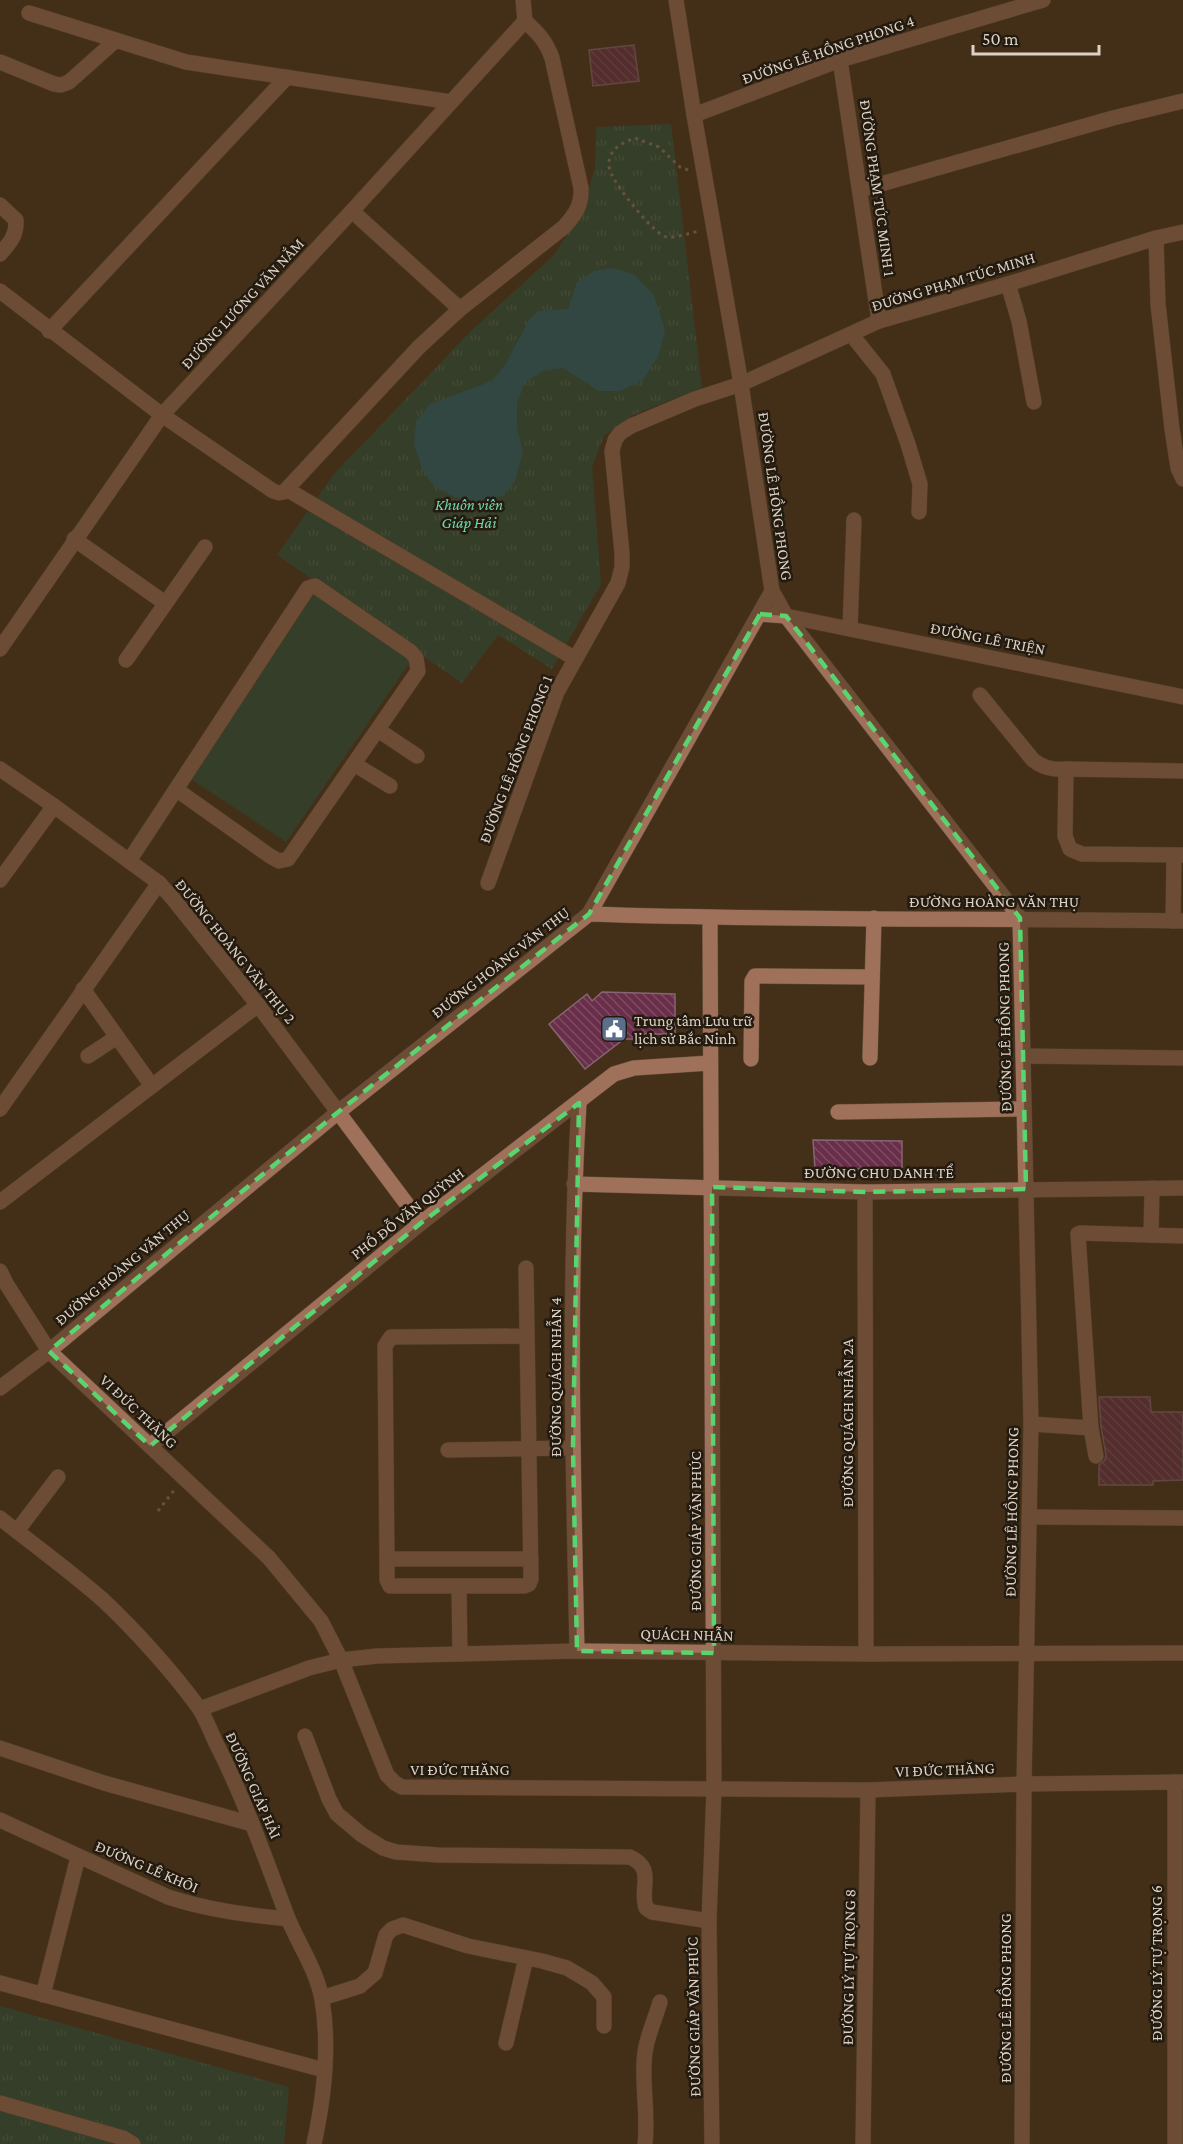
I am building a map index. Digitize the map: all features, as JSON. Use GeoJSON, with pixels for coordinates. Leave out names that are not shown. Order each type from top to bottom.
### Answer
{"type":"FeatureCollection","features":[{"type":"Feature","properties":{"kind":"street"},"geometry":{"type":"LineString","coordinates":[[0,291],[162,415],[273,491],[279,493],[288,490],[419,347],[460,309],[564,227],[577,211],[582,199],[552,58],[548,45],[541,35],[525,21],[523,0]]}},
{"type":"Feature","properties":{"kind":"street","name":"ĐƯỜNG LÊ HỒNG PHONG"},"geometry":{"type":"LineString","coordinates":[[676,0],[741,384],[771,591],[786,616],[1020,918],[1031,1424],[1024,1784],[1022,2144]]}},
{"type":"Feature","properties":{"kind":"street","name":"ĐƯỜNG LÊ HỒNG PHONG 4"},"geometry":{"type":"LineString","coordinates":[[694,115],[840,60],[1043,0]]}},
{"type":"Feature","properties":{"kind":"street"},"geometry":{"type":"LineString","coordinates":[[29,13],[186,62],[451,102]]}},
{"type":"Feature","properties":{"kind":"street","name":"ĐƯỜNG LƯƠNG VĂN NẮM"},"geometry":{"type":"LineString","coordinates":[[0,649],[162,415],[525,21]]}},
{"type":"Feature","properties":{"kind":"street"},"geometry":{"type":"LineString","coordinates":[[0,62],[61,85],[69,82],[115,41]]}},
{"type":"Feature","properties":{"kind":"street","name":"ĐƯỜNG PHẠM TÚC MINH 1"},"geometry":{"type":"LineString","coordinates":[[840,60],[879,321]]}},
{"type":"Feature","properties":{"kind":"street"},"geometry":{"type":"LineString","coordinates":[[50,331],[287,76]]}},
{"type":"Feature","properties":{"kind":"street"},"geometry":{"type":"LineString","coordinates":[[860,190],[1113,118],[1183,101]]}},
{"type":"Feature","properties":{"kind":"street"},"geometry":{"type":"LineString","coordinates":[[0,205],[16,220],[17,229],[12,241],[0,254]]}},
{"type":"Feature","properties":{"kind":"street"},"geometry":{"type":"LineString","coordinates":[[352,211],[460,309]]}},
{"type":"Feature","properties":{"kind":"street","name":"ĐƯỜNG PHẠM TÚC MINH"},"geometry":{"type":"LineString","coordinates":[[741,384],[879,321],[1156,238],[1183,232]]}},
{"type":"Feature","properties":{"kind":"street"},"geometry":{"type":"LineString","coordinates":[[1156,238],[1158,304],[1172,429],[1178,468],[1183,479]]}},
{"type":"Feature","properties":{"kind":"street"},"geometry":{"type":"LineString","coordinates":[[1008,284],[1019,321],[1034,402]]}},
{"type":"Feature","properties":{"kind":"street"},"geometry":{"type":"LineString","coordinates":[[851,334],[883,374],[920,484],[919,512]]}},
{"type":"Feature","properties":{"kind":"street","name":"ĐƯỜNG LÊ HỒNG PHONG 1"},"geometry":{"type":"LineString","coordinates":[[488,883],[557,692],[618,583],[622,567],[612,451],[615,440],[620,433],[655,415],[741,384]]}},
{"type":"Feature","properties":{"kind":"street"},"geometry":{"type":"LineString","coordinates":[[288,490],[574,658]]}},
{"type":"Feature","properties":{"kind":"street"},"geometry":{"type":"LineString","coordinates":[[850,629],[854,520]]}},
{"type":"Feature","properties":{"kind":"street"},"geometry":{"type":"LineString","coordinates":[[74,539],[165,603]]}},
{"type":"Feature","properties":{"kind":"street"},"geometry":{"type":"LineString","coordinates":[[126,660],[205,547]]}},
{"type":"Feature","properties":{"kind":"street"},"geometry":{"type":"LineString","coordinates":[[129,861],[308,588],[315,586],[411,652],[416,658],[418,671],[288,859],[279,861],[270,856],[177,790]]}},
{"type":"Feature","properties":{"kind":"street"},"geometry":{"type":"LineString","coordinates":[[589,914],[771,591]]}},
{"type":"Feature","properties":{"kind":"street","name":"ĐƯỜNG LÊ TRIỆN"},"geometry":{"type":"LineString","coordinates":[[759,614],[786,616],[1183,697]]}},
{"type":"Feature","properties":{"kind":"street"},"geometry":{"type":"LineString","coordinates":[[980,695],[1034,760],[1043,767],[1054,770],[1183,771]]}},
{"type":"Feature","properties":{"kind":"street"},"geometry":{"type":"LineString","coordinates":[[378,730],[417,756]]}},
{"type":"Feature","properties":{"kind":"street"},"geometry":{"type":"LineString","coordinates":[[354,764],[390,786]]}},
{"type":"Feature","properties":{"kind":"street","name":"ĐƯỜNG HOÀNG VĂN THỤ 2"},"geometry":{"type":"LineString","coordinates":[[0,769],[159,883],[258,1005],[421,1222]]}},
{"type":"Feature","properties":{"kind":"street"},"geometry":{"type":"LineString","coordinates":[[1066,769],[1065,836],[1070,849],[1082,854],[1179,855],[1178,921]]}},
{"type":"Feature","properties":{"kind":"street"},"geometry":{"type":"LineString","coordinates":[[0,880],[54,806]]}},
{"type":"Feature","properties":{"kind":"street"},"geometry":{"type":"LineString","coordinates":[[0,1108],[159,883]]}},
{"type":"Feature","properties":{"kind":"street","name":"ĐƯỜNG HOÀNG VĂN THỤ"},"geometry":{"type":"LineString","coordinates":[[0,1388],[49,1351],[338,1113],[553,945],[589,914],[710,918],[1020,918],[1178,921]]}},
{"type":"Feature","properties":{"kind":"street","name":"ĐƯỜNG GIÁP VĂN PHÚC"},"geometry":{"type":"LineString","coordinates":[[710,918],[714,1653],[714,1789],[709,1922],[712,2144]]}},
{"type":"Feature","properties":{"kind":"street"},"geometry":{"type":"LineString","coordinates":[[870,1058],[874,918]]}},
{"type":"Feature","properties":{"kind":"street"},"geometry":{"type":"LineString","coordinates":[[751,1059],[752,981],[755,976],[872,977]]}},
{"type":"Feature","properties":{"kind":"street"},"geometry":{"type":"LineString","coordinates":[[83,989],[152,1086]]}},
{"type":"Feature","properties":{"kind":"street"},"geometry":{"type":"LineString","coordinates":[[0,1202],[258,1005]]}},
{"type":"Feature","properties":{"kind":"street"},"geometry":{"type":"LineString","coordinates":[[88,1056],[117,1037]]}},
{"type":"Feature","properties":{"kind":"street"},"geometry":{"type":"LineString","coordinates":[[1023,1056],[1183,1058]]}},
{"type":"Feature","properties":{"kind":"street","name":"PHỐ ĐỖ VĂN QUỲNH"},"geometry":{"type":"LineString","coordinates":[[150,1446],[421,1222],[614,1074],[657,1065],[710,1063]]}},
{"type":"Feature","properties":{"kind":"street","name":"ĐƯỜNG QUÁCH NHẪN 4"},"geometry":{"type":"LineString","coordinates":[[577,1651],[573,1448],[574,1184],[579,1103]]}},
{"type":"Feature","properties":{"kind":"street"},"geometry":{"type":"LineString","coordinates":[[838,1112],[1024,1109]]}},
{"type":"Feature","properties":{"kind":"street","name":"ĐƯỜNG CHU DANH TỂ"},"geometry":{"type":"LineString","coordinates":[[574,1184],[865,1192],[1183,1188]]}},
{"type":"Feature","properties":{"kind":"street"},"geometry":{"type":"LineString","coordinates":[[1151,1234],[1152,1188]]}},
{"type":"Feature","properties":{"kind":"street","name":"ĐƯỜNG QUÁCH NHẪN 2A"},"geometry":{"type":"LineString","coordinates":[[865,1192],[866,1654]]}},
{"type":"Feature","properties":{"kind":"street"},"geometry":{"type":"LineString","coordinates":[[1096,1456],[1091,1428],[1078,1234],[1183,1236]]}},
{"type":"Feature","properties":{"kind":"street"},"geometry":{"type":"LineString","coordinates":[[526,1268],[531,1559],[529,1584],[524,1586],[390,1586],[387,1580],[385,1346],[387,1341],[391,1337],[527,1336]]}},
{"type":"Feature","properties":{"kind":"street","name":"VI ĐỨC THĂNG"},"geometry":{"type":"LineString","coordinates":[[0,1271],[49,1351],[269,1558],[321,1622],[341,1660],[387,1775],[395,1784],[402,1787],[868,1790],[1024,1784],[1179,1782]]}},
{"type":"Feature","properties":{"kind":"street"},"geometry":{"type":"LineString","coordinates":[[1031,1424],[1091,1428]]}},
{"type":"Feature","properties":{"kind":"street"},"geometry":{"type":"LineString","coordinates":[[448,1450],[573,1448]]}},
{"type":"Feature","properties":{"kind":"street"},"geometry":{"type":"LineString","coordinates":[[17,1531],[58,1477]]}},
{"type":"Feature","properties":{"kind":"street"},"geometry":{"type":"LineString","coordinates":[[1029,1517],[1183,1518]]}},
{"type":"Feature","properties":{"kind":"street","name":"ĐƯỜNG GIÁP HẢI"},"geometry":{"type":"LineString","coordinates":[[0,1518],[101,1598],[131,1627],[200,1709],[252,1824],[288,1919],[306,1953],[322,1998],[325,2025],[324,2070],[322,2108],[315,2144]]}},
{"type":"Feature","properties":{"kind":"street"},"geometry":{"type":"LineString","coordinates":[[387,1559],[531,1559]]}},
{"type":"Feature","properties":{"kind":"street"},"geometry":{"type":"LineString","coordinates":[[459,1586],[460,1654]]}},
{"type":"Feature","properties":{"kind":"street","name":"QUÁCH NHẪN"},"geometry":{"type":"LineString","coordinates":[[200,1709],[309,1668],[341,1660],[377,1656],[577,1651],[866,1654],[1183,1653]]}},
{"type":"Feature","properties":{"kind":"street"},"geometry":{"type":"LineString","coordinates":[[305,1736],[328,1798],[337,1814],[362,1835],[383,1848],[396,1852],[438,1855],[630,1857],[639,1861],[645,1871],[646,1908],[652,1912],[709,1922]]}},
{"type":"Feature","properties":{"kind":"street"},"geometry":{"type":"LineString","coordinates":[[0,1748],[104,1783],[252,1824]]}},
{"type":"Feature","properties":{"kind":"street","name":"ĐƯỜNG LÝ TỰ TRỌNG 6"},"geometry":{"type":"LineString","coordinates":[[1175,2144],[1179,1980],[1179,1782]]}},
{"type":"Feature","properties":{"kind":"street","name":"ĐƯỜNG LÝ TỰ TRỌNG 8"},"geometry":{"type":"LineString","coordinates":[[863,2144],[868,1790]]}},
{"type":"Feature","properties":{"kind":"street","name":"ĐƯỜNG LÊ KHÔI"},"geometry":{"type":"LineString","coordinates":[[0,1820],[168,1897],[229,1913],[288,1919]]}},
{"type":"Feature","properties":{"kind":"street"},"geometry":{"type":"LineString","coordinates":[[44,1995],[78,1857]]}},
{"type":"Feature","properties":{"kind":"street"},"geometry":{"type":"LineString","coordinates":[[322,1998],[360,1986],[375,1973],[386,1935],[392,1929],[403,1925],[468,1946],[567,1968],[592,1983],[604,1997],[603,2026]]}},
{"type":"Feature","properties":{"kind":"street"},"geometry":{"type":"LineString","coordinates":[[506,2043],[526,1958]]}},
{"type":"Feature","properties":{"kind":"street"},"geometry":{"type":"LineString","coordinates":[[0,1983],[324,2070]]}},
{"type":"Feature","properties":{"kind":"street"},"geometry":{"type":"LineString","coordinates":[[645,2144],[644,2063],[647,2038],[656,2019],[660,2002]]}},
{"type":"Feature","properties":{"kind":"street"},"geometry":{"type":"LineString","coordinates":[[0,2103],[123,2138],[133,2144]]}},
{"type":"Feature","properties":{"kind":"path"},"geometry":{"type":"LineString","coordinates":[[704,175],[680,167],[658,147],[635,138],[615,149],[609,159],[610,172],[615,182],[642,216],[664,236],[713,228]]}},
{"type":"Feature","properties":{"kind":"path"},"geometry":{"type":"LineString","coordinates":[[158,1511],[183,1478]]}},
{"type":"Feature","properties":{"kind":"highlighted area"},"geometry":{"type":"Polygon","coordinates":[[[760,614],[786,616],[1020,918],[1026,1189],[865,1192],[712,1187],[714,1653],[577,1651],[573,1448],[579,1103],[421,1223],[150,1446],[49,1351],[337,1113],[589,914],[760,614]]]}},
{"type":"Feature","properties":{"kind":"green space","name":"Khuôn viên Giáp Hải"},"geometry":{"type":"Polygon","coordinates":[[[671,124],[702,388],[633,415],[604,436],[592,467],[601,584],[552,669],[498,635],[462,683],[277,555],[334,474],[471,331],[554,255],[582,212],[595,168],[596,127],[671,124]]]}},
{"type":"Feature","properties":{"kind":"green space"},"geometry":{"type":"Polygon","coordinates":[[[313,577],[421,646],[286,842],[185,775],[313,577]]]}},
{"type":"Feature","properties":{"kind":"green space"},"geometry":{"type":"Polygon","coordinates":[[[0,2006],[289,2087],[284,2144],[0,2144],[0,2006]]]}},
{"type":"Feature","properties":{"kind":"water"},"geometry":{"type":"Polygon","coordinates":[[[613,268],[635,275],[654,295],[665,330],[659,355],[643,380],[620,391],[599,391],[563,368],[544,370],[525,383],[517,403],[517,427],[523,452],[515,481],[503,496],[475,501],[455,497],[434,486],[422,469],[414,444],[416,421],[430,404],[492,381],[505,365],[528,322],[538,311],[568,309],[577,282],[594,271],[613,268]]]}},
{"type":"Feature","properties":{"kind":"building"},"geometry":{"type":"Polygon","coordinates":[[[634,45],[639,81],[593,86],[589,50],[634,45]]]}},
{"type":"Feature","properties":{"kind":"building","name":"Trung tâm Lưu trữ lịch sử Bắc Ninh"},"geometry":{"type":"Polygon","coordinates":[[[602,992],[675,994],[675,1034],[642,1034],[642,1039],[624,1039],[585,1069],[549,1024],[587,994],[592,1001],[602,992]]]}},
{"type":"Feature","properties":{"kind":"building"},"geometry":{"type":"Polygon","coordinates":[[[813,1140],[902,1141],[902,1170],[815,1168],[813,1140]]]}},
{"type":"Feature","properties":{"kind":"building"},"geometry":{"type":"Polygon","coordinates":[[[1099,1397],[1150,1397],[1151,1412],[1183,1412],[1183,1480],[1153,1481],[1153,1485],[1099,1485],[1099,1465],[1105,1460],[1106,1455],[1099,1397]]]}},
{"type":"Feature","properties":{"kind":"place","name":"Trung tâm Lưu trữ lịch sử Bắc Ninh"},"geometry":{"type":"Point","coordinates":[614,1029]}}]}
